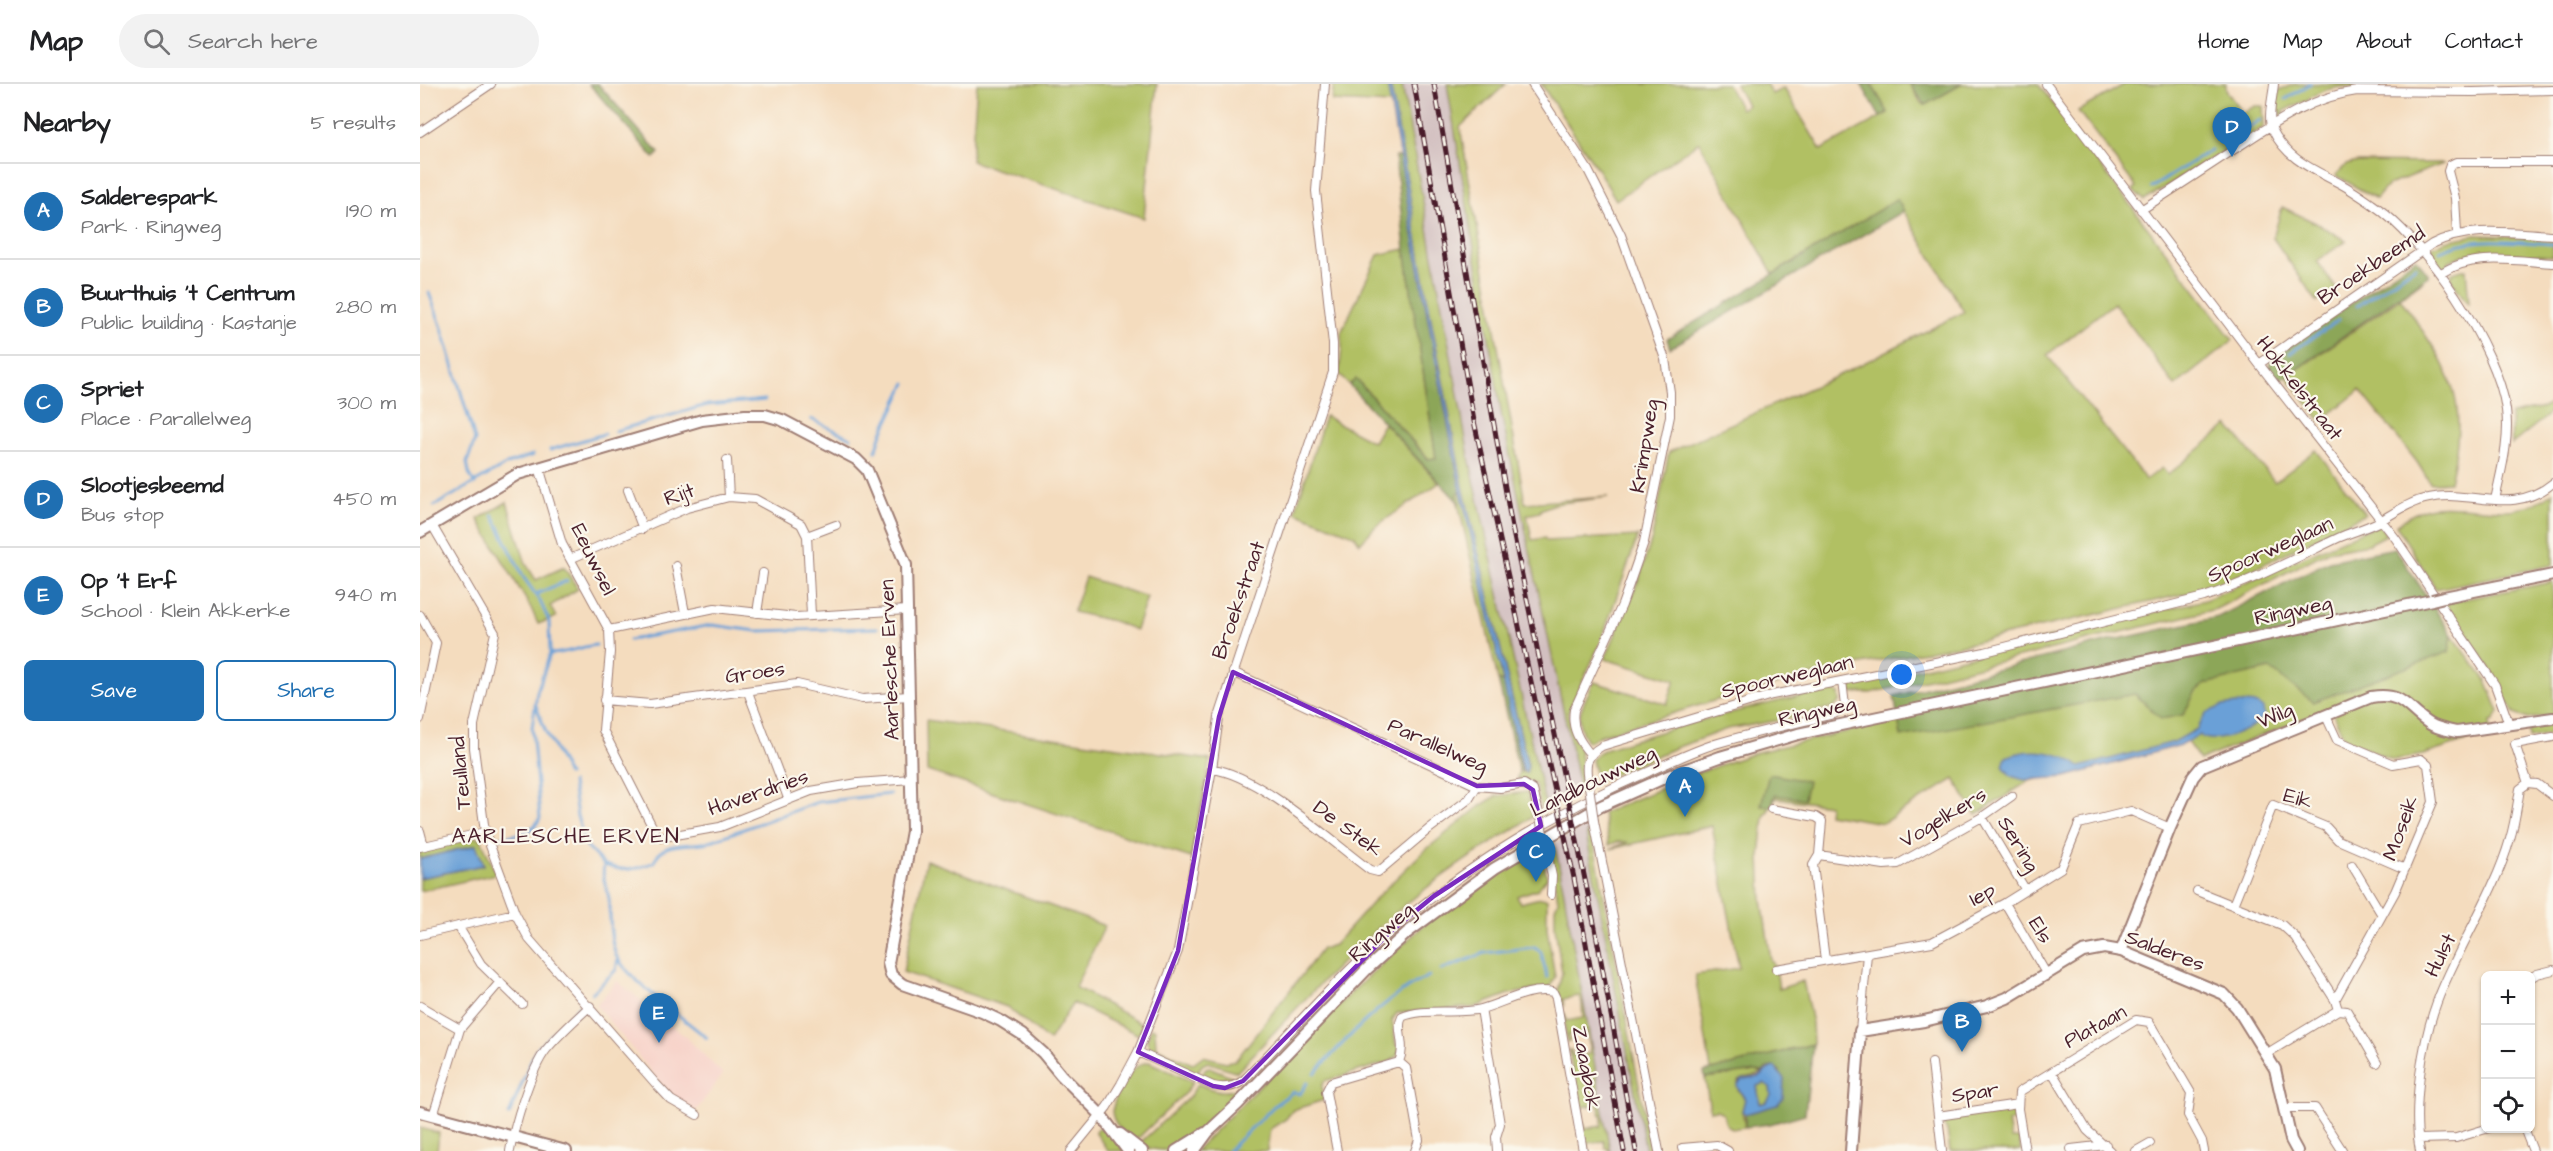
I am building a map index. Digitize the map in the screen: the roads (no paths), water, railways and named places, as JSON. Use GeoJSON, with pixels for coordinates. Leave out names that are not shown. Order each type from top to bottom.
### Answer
{"type":"FeatureCollection","features":[{"type":"Feature","properties":{"kind":"street"},"geometry":{"type":"LineString","coordinates":[[420,132],[491,84]]}},
{"type":"Feature","properties":{"kind":"street","name":"Broekstraat"},"geometry":{"type":"LineString","coordinates":[[1071,1151],[1101,1115],[1121,1084],[1138,1052],[1178,951],[1212,769],[1219,717],[1333,372],[1333,344],[1316,191],[1325,84]]}},
{"type":"Feature","properties":{"kind":"street","name":"Krimpweg"},"geometry":{"type":"LineString","coordinates":[[1532,84],[1588,170],[1621,235],[1665,359],[1670,392],[1670,416],[1644,542],[1622,604],[1572,719],[1576,733],[1590,754]]}},
{"type":"Feature","properties":{"kind":"street","name":"Hokkelstraat"},"geometry":{"type":"LineString","coordinates":[[2046,84],[2403,549],[2495,685],[2509,724]]}},
{"type":"Feature","properties":{"kind":"street"},"geometry":{"type":"LineString","coordinates":[[2274,84],[2270,126],[2280,144],[2295,160],[2375,206],[2423,251],[2440,274],[2493,363],[2502,388],[2506,412],[2506,449],[2495,500]]}},
{"type":"Feature","properties":{"kind":"street"},"geometry":{"type":"LineString","coordinates":[[2141,210],[2270,126],[2308,105],[2338,94],[2357,91],[2443,88],[2553,90]]}},
{"type":"Feature","properties":{"kind":"street"},"geometry":{"type":"LineString","coordinates":[[2457,233],[2455,198],[2448,171],[2450,165],[2456,162],[2553,162]]}},
{"type":"Feature","properties":{"kind":"street","name":"Broekbeemd"},"geometry":{"type":"LineString","coordinates":[[2259,364],[2439,240],[2457,233],[2553,235]]}},
{"type":"Feature","properties":{"kind":"street"},"geometry":{"type":"LineString","coordinates":[[2440,274],[2448,269],[2478,260],[2553,263]]}},
{"type":"Feature","properties":{"kind":"street","name":"Aarlesche Erven"},"geometry":{"type":"LineString","coordinates":[[420,532],[518,474],[702,420],[765,415],[782,420],[856,459],[867,470],[906,565],[912,831],[888,963],[891,975],[902,984],[982,1012],[1023,1035],[1101,1115]]}},
{"type":"Feature","properties":{"kind":"street","name":"Rijt"},"geometry":{"type":"LineString","coordinates":[[727,460],[729,497]]}},
{"type":"Feature","properties":{"kind":"street","name":"Eeuwsel"},"geometry":{"type":"LineString","coordinates":[[540,467],[562,544],[609,630]]}},
{"type":"Feature","properties":{"kind":"street","name":"Spoorweglaan"},"geometry":{"type":"LineString","coordinates":[[1590,754],[1602,746],[1772,695],[1985,652],[2204,597],[2239,585],[2380,521],[2399,508],[2429,498],[2449,496],[2510,501],[2527,496],[2553,483]]}},
{"type":"Feature","properties":{"kind":"street","name":"Rijt"},"geometry":{"type":"LineString","coordinates":[[628,490],[643,529]]}},
{"type":"Feature","properties":{"kind":"street","name":"Rijt"},"geometry":{"type":"LineString","coordinates":[[570,559],[687,508],[729,497],[755,499],[801,524],[807,536]]}},
{"type":"Feature","properties":{"kind":"street","name":"Teulland"},"geometry":{"type":"LineString","coordinates":[[432,525],[493,627],[494,640],[474,725],[474,748],[485,832],[515,913],[530,939],[671,1100],[697,1116]]}},
{"type":"Feature","properties":{"kind":"street"},"geometry":{"type":"LineString","coordinates":[[811,615],[807,536],[836,525]]}},
{"type":"Feature","properties":{"kind":"street"},"geometry":{"type":"LineString","coordinates":[[676,566],[685,613]]}},
{"type":"Feature","properties":{"kind":"street"},"geometry":{"type":"LineString","coordinates":[[757,612],[763,573]]}},
{"type":"Feature","properties":{"kind":"street","name":"Ringweg"},"geometry":{"type":"LineString","coordinates":[[1194,1151],[1208,1132],[1238,1104],[1367,969],[1442,906],[1534,843],[1601,806],[1672,774],[1798,734],[2553,575]]}},
{"type":"Feature","properties":{"kind":"street"},"geometry":{"type":"LineString","coordinates":[[609,630],[715,608],[796,617],[907,609]]}},
{"type":"Feature","properties":{"kind":"street"},"geometry":{"type":"LineString","coordinates":[[420,615],[436,643],[423,690],[420,719]]}},
{"type":"Feature","properties":{"kind":"street","name":"Haverdries"},"geometry":{"type":"LineString","coordinates":[[609,630],[610,652],[603,730],[658,838],[720,827],[788,798],[811,791],[858,783],[911,779]]}},
{"type":"Feature","properties":{"kind":"street","name":"Parallelweg"},"geometry":{"type":"LineString","coordinates":[[1233,672],[1477,786],[1500,788],[1524,784],[1533,790],[1552,876],[1551,895]]}},
{"type":"Feature","properties":{"kind":"street","name":"Landbouwweg"},"geometry":{"type":"LineString","coordinates":[[1138,1052],[1213,1086],[1226,1088],[1236,1086],[1349,970],[1390,932],[1434,896],[1489,858],[1599,793],[1668,763],[1714,744],[1834,714],[1845,706],[1842,681]]}},
{"type":"Feature","properties":{"kind":"street","name":"Groes"},"geometry":{"type":"LineString","coordinates":[[604,700],[650,704],[797,684],[862,699],[909,696]]}},
{"type":"Feature","properties":{"kind":"street"},"geometry":{"type":"LineString","coordinates":[[748,692],[788,798]]}},
{"type":"Feature","properties":{"kind":"street","name":"Wilg"},"geometry":{"type":"LineString","coordinates":[[2121,951],[2170,828],[2193,777],[2202,766],[2371,697],[2388,695],[2402,700],[2430,724],[2457,732],[2553,718]]}},
{"type":"Feature","properties":{"kind":"street","name":"Moseik"},"geometry":{"type":"LineString","coordinates":[[2326,716],[2337,740],[2393,764],[2421,759],[2428,765],[2433,802],[2405,869],[2335,1000]]}},
{"type":"Feature","properties":{"kind":"street"},"geometry":{"type":"LineString","coordinates":[[2553,737],[2515,744],[2528,783],[2537,784],[2553,796]]}},
{"type":"Feature","properties":{"kind":"street"},"geometry":{"type":"LineString","coordinates":[[1590,754],[1585,768],[1594,821],[1659,1151]]}},
{"type":"Feature","properties":{"kind":"street","name":"De Stek"},"geometry":{"type":"LineString","coordinates":[[1212,769],[1227,771],[1252,784],[1302,817],[1371,870],[1378,872],[1469,799],[1477,786]]}},
{"type":"Feature","properties":{"kind":"street","name":"Hulst"},"geometry":{"type":"LineString","coordinates":[[2420,1151],[2417,1113],[2421,1064],[2437,1002],[2510,840],[2520,789],[2528,783]]}},
{"type":"Feature","properties":{"kind":"street","name":"Vogelkers"},"geometry":{"type":"LineString","coordinates":[[1819,855],[1884,865],[1898,864],[1982,817],[2012,796]]}},
{"type":"Feature","properties":{"kind":"street","name":"Eik"},"geometry":{"type":"LineString","coordinates":[[2233,905],[2273,805],[2326,827],[2338,840],[2405,869]]}},
{"type":"Feature","properties":{"kind":"street"},"geometry":{"type":"LineString","coordinates":[[1771,809],[1816,816],[1822,821],[1819,855],[1813,865],[1825,960]]}},
{"type":"Feature","properties":{"kind":"street","name":"Iep"},"geometry":{"type":"LineString","coordinates":[[1776,969],[1932,942],[2005,903],[2061,868],[2079,824],[2131,811],[2170,828]]}},
{"type":"Feature","properties":{"kind":"street","name":"Sering"},"geometry":{"type":"LineString","coordinates":[[1982,817],[2025,890]]}},
{"type":"Feature","properties":{"kind":"street"},"geometry":{"type":"LineString","coordinates":[[420,831],[422,847],[485,832]]}},
{"type":"Feature","properties":{"kind":"street","name":"Moseik"},"geometry":{"type":"LineString","coordinates":[[2352,866],[2382,915]]}},
{"type":"Feature","properties":{"kind":"street"},"geometry":{"type":"LineString","coordinates":[[2197,891],[2282,925],[2295,937],[2335,1000],[2338,1010]]}},
{"type":"Feature","properties":{"kind":"street","name":"Els"},"geometry":{"type":"LineString","coordinates":[[2005,903],[2047,975]]}},
{"type":"Feature","properties":{"kind":"street"},"geometry":{"type":"LineString","coordinates":[[420,935],[515,913]]}},
{"type":"Feature","properties":{"kind":"street"},"geometry":{"type":"LineString","coordinates":[[458,926],[482,964],[522,1004]]}},
{"type":"Feature","properties":{"kind":"street","name":"Salderes"},"geometry":{"type":"LineString","coordinates":[[1860,1032],[1924,1021],[1987,1006],[2007,998],[2083,952],[2104,948],[2121,951],[2224,994],[2237,1008],[2275,1069],[2291,1140],[2297,1151]]}},
{"type":"Feature","properties":{"kind":"street"},"geometry":{"type":"LineString","coordinates":[[1851,1151],[1867,954]]}},
{"type":"Feature","properties":{"kind":"street"},"geometry":{"type":"LineString","coordinates":[[2535,975],[2553,970]]}},
{"type":"Feature","properties":{"kind":"street"},"geometry":{"type":"LineString","coordinates":[[433,1116],[460,1029],[500,982]]}},
{"type":"Feature","properties":{"kind":"street","name":"Zaagbok"},"geometry":{"type":"LineString","coordinates":[[1481,1009],[1508,998],[1546,991],[1553,992],[1556,998],[1583,1151]]}},
{"type":"Feature","properties":{"kind":"street"},"geometry":{"type":"LineString","coordinates":[[420,1006],[460,1029]]}},
{"type":"Feature","properties":{"kind":"street"},"geometry":{"type":"LineString","coordinates":[[510,1151],[512,1136],[539,1061],[553,1042],[590,1006]]}},
{"type":"Feature","properties":{"kind":"street"},"geometry":{"type":"LineString","coordinates":[[1399,1062],[1403,1052],[1399,1025],[1402,1017],[1481,1009],[1500,1124],[1496,1137],[1497,1151]]}},
{"type":"Feature","properties":{"kind":"street"},"geometry":{"type":"LineString","coordinates":[[2266,1054],[2338,1010],[2347,1011],[2354,1018],[2377,1063]]}},
{"type":"Feature","properties":{"kind":"street","name":"Plataan"},"geometry":{"type":"LineString","coordinates":[[2018,1104],[2019,1092],[2136,1020],[2149,1022],[2191,1093],[2188,1115],[2202,1141],[2204,1151]]}},
{"type":"Feature","properties":{"kind":"street"},"geometry":{"type":"LineString","coordinates":[[1337,1151],[1326,1092],[1328,1086],[1332,1082],[1399,1062]]}},
{"type":"Feature","properties":{"kind":"street"},"geometry":{"type":"LineString","coordinates":[[1399,1062],[1406,1068],[1419,1140],[1415,1151]]}},
{"type":"Feature","properties":{"kind":"street"},"geometry":{"type":"LineString","coordinates":[[1932,1063],[1942,1151]]}},
{"type":"Feature","properties":{"kind":"street"},"geometry":{"type":"LineString","coordinates":[[2052,1072],[2087,1130],[2108,1148]]}},
{"type":"Feature","properties":{"kind":"street"},"geometry":{"type":"LineString","coordinates":[[2018,1104],[2025,1151]]}},
{"type":"Feature","properties":{"kind":"street","name":"Spar"},"geometry":{"type":"LineString","coordinates":[[1938,1116],[2018,1104]]}},
{"type":"Feature","properties":{"kind":"street"},"geometry":{"type":"LineString","coordinates":[[2284,1108],[2315,1108],[2342,1150]]}},
{"type":"Feature","properties":{"kind":"street"},"geometry":{"type":"LineString","coordinates":[[420,1112],[566,1151]]}},
{"type":"Feature","properties":{"kind":"street"},"geometry":{"type":"LineString","coordinates":[[1101,1115],[1128,1151]]}},
{"type":"Feature","properties":{"kind":"street"},"geometry":{"type":"LineString","coordinates":[[1111,1126],[1142,1151]]}},
{"type":"Feature","properties":{"kind":"street"},"geometry":{"type":"LineString","coordinates":[[2418,1139],[2456,1138],[2481,1130]]}},
{"type":"Feature","properties":{"kind":"street","name":"Ringweg"},"geometry":{"type":"LineString","coordinates":[[1176,1151],[1208,1132]]}},
{"type":"Feature","properties":{"kind":"street"},"geometry":{"type":"LineString","coordinates":[[2526,1133],[2533,1151]]}},
{"type":"Feature","properties":{"kind":"street"},"geometry":{"type":"LineString","coordinates":[[2136,1151],[2150,1143]]}},
{"type":"Feature","properties":{"kind":"street"},"geometry":{"type":"LineString","coordinates":[[1683,1151],[1682,1148],[1717,1145],[1728,1151]]}},
{"type":"Feature","properties":{"kind":"street"},"geometry":{"type":"LineString","coordinates":[[2071,1149],[2108,1148]]}},
{"type":"Feature","properties":{"kind":"water"},"geometry":{"type":"Polygon","coordinates":[[[1387,84],[1390,84],[1394,104],[1463,487],[1528,766],[1526,773],[1523,770],[1460,487],[1387,84]]]}},
{"type":"Feature","properties":{"kind":"water"},"geometry":{"type":"Polygon","coordinates":[[[2257,704],[2263,708],[2264,716],[2252,727],[2224,738],[2214,739],[2199,735],[2181,745],[2065,777],[2024,780],[2011,776],[2003,766],[2006,757],[2035,751],[2063,757],[2080,767],[2174,742],[2197,729],[2206,713],[2222,706],[2257,704]]]}},
{"type":"Feature","properties":{"kind":"water"},"geometry":{"type":"Polygon","coordinates":[[[476,845],[484,865],[420,878],[420,859],[476,845]]]}},
{"type":"Feature","properties":{"kind":"water"},"geometry":{"type":"Polygon","coordinates":[[[1775,1067],[1784,1079],[1783,1098],[1777,1105],[1745,1114],[1742,1111],[1745,1099],[1737,1086],[1743,1079],[1758,1077],[1775,1067]],[[1764,1083],[1757,1086],[1760,1104],[1767,1102],[1771,1095],[1770,1087],[1764,1083]]]}},
{"type":"Feature","properties":{"kind":"waterway"},"geometry":{"type":"LineString","coordinates":[[2286,99],[2310,84]]}},
{"type":"Feature","properties":{"kind":"waterway"},"geometry":{"type":"LineString","coordinates":[[2232,138],[2260,120]]}},
{"type":"Feature","properties":{"kind":"waterway"},"geometry":{"type":"LineString","coordinates":[[2151,188],[2211,150]]}},
{"type":"Feature","properties":{"kind":"waterway"},"geometry":{"type":"LineString","coordinates":[[2440,251],[2481,241],[2552,244]]}},
{"type":"Feature","properties":{"kind":"waterway"},"geometry":{"type":"LineString","coordinates":[[2357,306],[2416,266]]}},
{"type":"Feature","properties":{"kind":"waterway"},"geometry":{"type":"LineString","coordinates":[[429,293],[442,328],[475,440],[467,462],[469,473],[475,484]]}},
{"type":"Feature","properties":{"kind":"waterway"},"geometry":{"type":"LineString","coordinates":[[2290,353],[2339,320]]}},
{"type":"Feature","properties":{"kind":"waterway"},"geometry":{"type":"LineString","coordinates":[[876,451],[906,383]]}},
{"type":"Feature","properties":{"kind":"waterway"},"geometry":{"type":"LineString","coordinates":[[615,431],[707,405],[765,400]]}},
{"type":"Feature","properties":{"kind":"waterway"},"geometry":{"type":"LineString","coordinates":[[811,419],[851,438]]}},
{"type":"Feature","properties":{"kind":"waterway"},"geometry":{"type":"LineString","coordinates":[[550,450],[604,434]]}},
{"type":"Feature","properties":{"kind":"waterway"},"geometry":{"type":"LineString","coordinates":[[434,506],[507,464],[533,455]]}},
{"type":"Feature","properties":{"kind":"waterway"},"geometry":{"type":"LineString","coordinates":[[493,515],[524,578],[539,599],[549,621],[550,654],[537,692],[532,728],[540,818],[537,824],[527,831],[498,838]]}},
{"type":"Feature","properties":{"kind":"waterway"},"geometry":{"type":"LineString","coordinates":[[536,594],[567,581]]}},
{"type":"Feature","properties":{"kind":"waterway"},"geometry":{"type":"LineString","coordinates":[[629,640],[712,625],[757,631],[877,628]]}},
{"type":"Feature","properties":{"kind":"waterway"},"geometry":{"type":"LineString","coordinates":[[551,654],[596,645]]}},
{"type":"Feature","properties":{"kind":"waterway"},"geometry":{"type":"LineString","coordinates":[[535,703],[545,730],[568,775]]}},
{"type":"Feature","properties":{"kind":"waterway"},"geometry":{"type":"LineString","coordinates":[[572,783],[577,816],[586,846],[604,865],[603,875],[616,955],[631,975],[644,987],[707,1038]]}},
{"type":"Feature","properties":{"kind":"waterway"},"geometry":{"type":"LineString","coordinates":[[605,865],[618,869],[641,867],[654,862],[658,855],[669,847],[708,842],[818,802],[890,794]]}},
{"type":"Feature","properties":{"kind":"waterway"},"geometry":{"type":"LineString","coordinates":[[1441,970],[1485,953],[1535,947],[1541,952],[1547,977]]}},
{"type":"Feature","properties":{"kind":"waterway"},"geometry":{"type":"LineString","coordinates":[[592,993],[616,970],[618,958]]}},
{"type":"Feature","properties":{"kind":"waterway"},"geometry":{"type":"LineString","coordinates":[[1315,1073],[1382,1006],[1429,976]]}},
{"type":"Feature","properties":{"kind":"waterway"},"geometry":{"type":"LineString","coordinates":[[509,1115],[535,1051],[580,1005]]}},
{"type":"Feature","properties":{"kind":"waterway"},"geometry":{"type":"LineString","coordinates":[[1228,1151],[1275,1105],[1293,1092],[1300,1094],[1307,1083]]}},
{"type":"Feature","properties":{"kind":"railway"},"geometry":{"type":"LineString","coordinates":[[1414,84],[1474,421],[1574,878],[1624,1151]]}},
{"type":"Feature","properties":{"kind":"railway"},"geometry":{"type":"LineString","coordinates":[[1434,84],[1512,527],[1595,928],[1636,1151]]}},
{"type":"Feature","properties":{"kind":"place","name":"Slootjesbeemd"},"geometry":{"type":"Point","coordinates":[2232,157]}},
{"type":"Feature","properties":{"kind":"place","name":"Salderespark"},"geometry":{"type":"Point","coordinates":[1685,817]}},
{"type":"Feature","properties":{"kind":"place","name":"Spriet"},"geometry":{"type":"Point","coordinates":[1536,882]}},
{"type":"Feature","properties":{"kind":"place","name":"Op 't Erf"},"geometry":{"type":"Point","coordinates":[659,1043]}},
{"type":"Feature","properties":{"kind":"place","name":"Buurthuis 't Centrum"},"geometry":{"type":"Point","coordinates":[1962,1052]}},
{"type":"Feature","properties":{"kind":"district","name":"AARLESCHE ERVEN"},"geometry":{"type":"Point","coordinates":[566,835]}}]}
